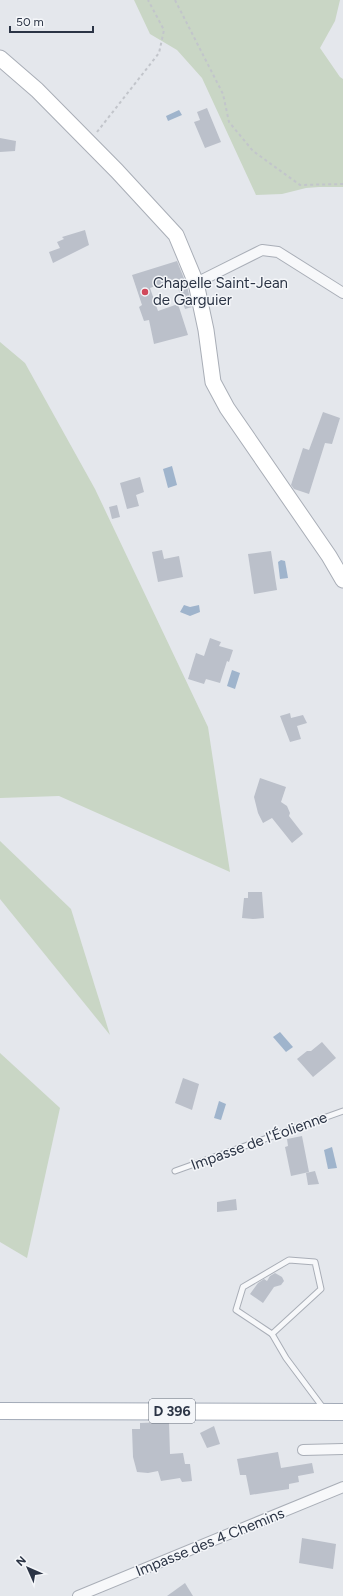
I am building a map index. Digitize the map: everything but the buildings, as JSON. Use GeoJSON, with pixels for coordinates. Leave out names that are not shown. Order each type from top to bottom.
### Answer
{"type":"FeatureCollection","features":[{"type":"Feature","properties":{"kind":"main road","name":"D 396"},"geometry":{"type":"LineString","coordinates":[[0,1411],[343,1412]]}},
{"type":"Feature","properties":{"kind":"street"},"geometry":{"type":"LineString","coordinates":[[0,58],[36,90],[89,143],[176,235],[196,283],[206,330],[213,382],[227,408],[329,556],[343,580]]}},
{"type":"Feature","properties":{"kind":"street"},"geometry":{"type":"LineString","coordinates":[[196,283],[262,250],[278,252],[343,293]]}},
{"type":"Feature","properties":{"kind":"street"},"geometry":{"type":"LineString","coordinates":[[303,1450],[343,1449]]}},
{"type":"Feature","properties":{"kind":"street","name":"Impasse des 4 Chemins"},"geometry":{"type":"LineString","coordinates":[[78,1596],[343,1487]]}},
{"type":"Feature","properties":{"kind":"lane","name":"Impasse de l'Éolienne"},"geometry":{"type":"LineString","coordinates":[[176,1171],[343,1110]]}},
{"type":"Feature","properties":{"kind":"lane"},"geometry":{"type":"LineString","coordinates":[[272,1334],[321,1289],[315,1262],[289,1260],[242,1287],[236,1310],[272,1334],[286,1358],[326,1411]]}},
{"type":"Feature","properties":{"kind":"path"},"geometry":{"type":"LineString","coordinates":[[89,143],[160,54],[164,30],[148,0]]}},
{"type":"Feature","properties":{"kind":"path"},"geometry":{"type":"LineString","coordinates":[[175,0],[223,94],[229,122],[253,151],[300,185],[343,184]]}},
{"type":"Feature","properties":{"kind":"green space"},"geometry":{"type":"Polygon","coordinates":[[[134,0],[340,0],[335,21],[320,48],[340,77],[343,79],[343,187],[306,188],[282,194],[256,195],[202,78],[177,50],[150,34],[134,0]]]}},
{"type":"Feature","properties":{"kind":"green space"},"geometry":{"type":"Polygon","coordinates":[[[0,342],[25,363],[95,489],[208,727],[230,872],[59,796],[0,798],[0,342]]]}},
{"type":"Feature","properties":{"kind":"green space"},"geometry":{"type":"Polygon","coordinates":[[[0,841],[71,909],[110,1035],[0,899],[0,841]]]}},
{"type":"Feature","properties":{"kind":"green space"},"geometry":{"type":"Polygon","coordinates":[[[0,1053],[60,1108],[27,1258],[0,1242],[0,1053]]]}},
{"type":"Feature","properties":{"kind":"water"},"geometry":{"type":"Polygon","coordinates":[[[179,110],[182,115],[168,121],[166,116],[179,110]]]}},
{"type":"Feature","properties":{"kind":"water"},"geometry":{"type":"Polygon","coordinates":[[[172,466],[177,485],[168,488],[163,469],[172,466]]]}},
{"type":"Feature","properties":{"kind":"water"},"geometry":{"type":"Polygon","coordinates":[[[281,560],[285,561],[288,578],[280,579],[278,562],[281,560]]]}},
{"type":"Feature","properties":{"kind":"water"},"geometry":{"type":"Polygon","coordinates":[[[184,605],[190,607],[199,605],[200,612],[190,616],[180,612],[184,605]]]}},
{"type":"Feature","properties":{"kind":"water"},"geometry":{"type":"Polygon","coordinates":[[[232,670],[240,673],[235,689],[227,686],[232,670]]]}},
{"type":"Feature","properties":{"kind":"water"},"geometry":{"type":"Polygon","coordinates":[[[280,1032],[293,1047],[286,1052],[273,1037],[280,1032]]]}},
{"type":"Feature","properties":{"kind":"water"},"geometry":{"type":"Polygon","coordinates":[[[219,1101],[226,1104],[221,1120],[214,1118],[219,1101]]]}},
{"type":"Feature","properties":{"kind":"water"},"geometry":{"type":"Polygon","coordinates":[[[332,1147],[337,1168],[328,1169],[324,1150],[332,1147]]]}},
{"type":"Feature","properties":{"kind":"place","name":"Chapelle Saint-Jean de Garguier"},"geometry":{"type":"Point","coordinates":[145,292]}}]}
